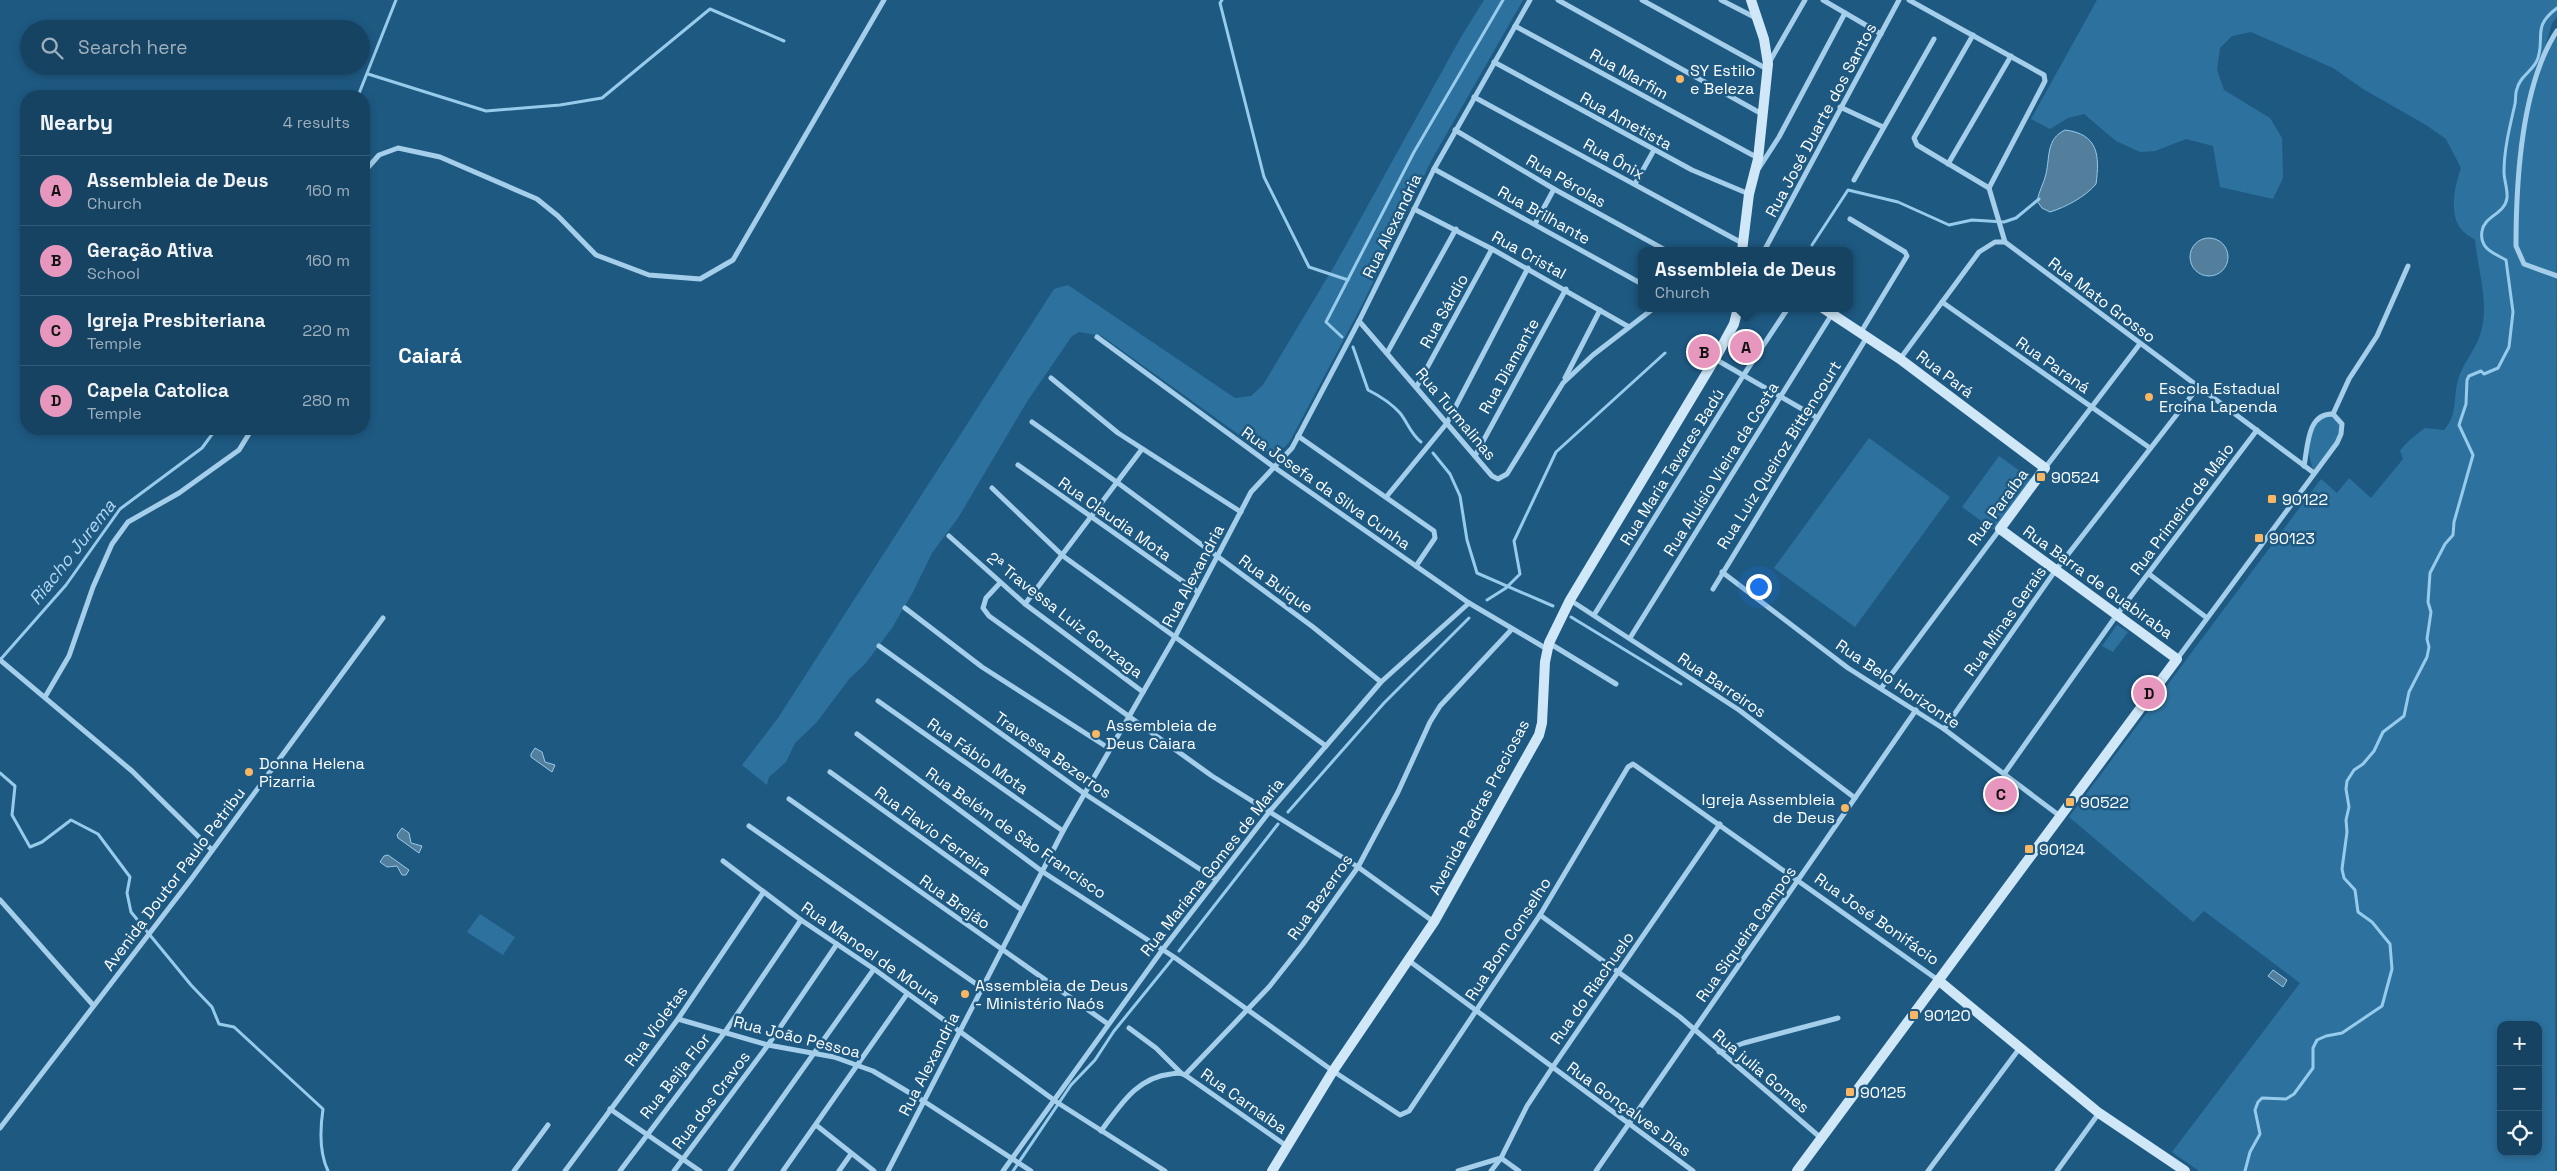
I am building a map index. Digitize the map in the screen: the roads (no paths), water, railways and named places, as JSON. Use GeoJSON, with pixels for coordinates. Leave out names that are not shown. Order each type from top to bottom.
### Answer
{"type":"FeatureCollection","features":[{"type":"Feature","properties":{"kind":"main road"},"geometry":{"type":"LineString","coordinates":[[1742,247],[1749,194],[1758,159],[1768,67],[1758,19],[1751,0]]}},
{"type":"Feature","properties":{"kind":"main road","name":"Avenida Pedras Preciosas"},"geometry":{"type":"LineString","coordinates":[[1272,1171],[1289,1148],[1333,1071],[1434,922],[1539,735],[1542,723],[1548,646],[1570,600],[1715,359],[1734,324],[1737,312]]}},
{"type":"Feature","properties":{"kind":"main road","name":"Rua Pará"},"geometry":{"type":"LineString","coordinates":[[1830,312],[1900,359],[2044,468]]}},
{"type":"Feature","properties":{"kind":"main road","name":"Rua Paraíba"},"geometry":{"type":"LineString","coordinates":[[2000,529],[2044,468]]}},
{"type":"Feature","properties":{"kind":"main road","name":"Rua Barra de Guabiraba"},"geometry":{"type":"LineString","coordinates":[[2000,529],[2177,659]]}},
{"type":"Feature","properties":{"kind":"main road"},"geometry":{"type":"LineString","coordinates":[[1797,1171],[2177,659]]}},
{"type":"Feature","properties":{"kind":"main road","name":"Rua José Bonifácio"},"geometry":{"type":"LineString","coordinates":[[1938,980],[2019,1049],[2099,1113],[2185,1171]]}},
{"type":"Feature","properties":{"kind":"street"},"geometry":{"type":"LineString","coordinates":[[370,165],[379,155],[398,148],[440,157],[537,199],[558,216],[596,255],[649,275],[700,279],[733,260],[884,0]]}},
{"type":"Feature","properties":{"kind":"street","name":"Rua Alexandria"},"geometry":{"type":"LineString","coordinates":[[888,1171],[1063,831],[1176,635],[1259,481],[1292,448],[1360,321],[1414,209],[1455,130],[1530,0]]}},
{"type":"Feature","properties":{"kind":"street"},"geometry":{"type":"LineString","coordinates":[[1558,0],[1763,115]]}},
{"type":"Feature","properties":{"kind":"street"},"geometry":{"type":"LineString","coordinates":[[1642,0],[1768,67],[1805,0]]}},
{"type":"Feature","properties":{"kind":"street"},"geometry":{"type":"LineString","coordinates":[[1721,0],[1758,19]]}},
{"type":"Feature","properties":{"kind":"street"},"geometry":{"type":"LineString","coordinates":[[1823,0],[1881,34]]}},
{"type":"Feature","properties":{"kind":"street","name":"Rua José Duarte dos Santos"},"geometry":{"type":"LineString","coordinates":[[1766,247],[1899,0]]}},
{"type":"Feature","properties":{"kind":"street"},"geometry":{"type":"LineString","coordinates":[[1908,0],[2043,73],[2045,81],[1989,188]]}},
{"type":"Feature","properties":{"kind":"street"},"geometry":{"type":"LineString","coordinates":[[1754,177],[1779,137],[1846,13]]}},
{"type":"Feature","properties":{"kind":"street","name":"Rua Marfim"},"geometry":{"type":"LineString","coordinates":[[1515,26],[1758,159]]}},
{"type":"Feature","properties":{"kind":"street"},"geometry":{"type":"LineString","coordinates":[[2557,31],[2549,43],[2533,86],[2526,117],[2516,240],[2518,255],[2524,264],[2557,276]]}},
{"type":"Feature","properties":{"kind":"street"},"geometry":{"type":"LineString","coordinates":[[1900,359],[1979,252],[1995,242],[2005,242],[1989,188],[1917,145],[1914,138],[1973,35]]}},
{"type":"Feature","properties":{"kind":"street"},"geometry":{"type":"LineString","coordinates":[[1854,180],[1934,39]]}},
{"type":"Feature","properties":{"kind":"street"},"geometry":{"type":"LineString","coordinates":[[1948,164],[2010,56]]}},
{"type":"Feature","properties":{"kind":"street","name":"Rua Ametista"},"geometry":{"type":"LineString","coordinates":[[1494,62],[1654,150],[1721,184],[1749,194]]}},
{"type":"Feature","properties":{"kind":"street","name":"Rua Ônix"},"geometry":{"type":"LineString","coordinates":[[1474,97],[1635,184],[1742,247]]}},
{"type":"Feature","properties":{"kind":"street"},"geometry":{"type":"LineString","coordinates":[[1840,107],[1883,127]]}},
{"type":"Feature","properties":{"kind":"street","name":"Rua Pérolas"},"geometry":{"type":"LineString","coordinates":[[1455,130],[1554,189],[1660,247]]}},
{"type":"Feature","properties":{"kind":"street"},"geometry":{"type":"LineString","coordinates":[[1635,184],[1654,150]]}},
{"type":"Feature","properties":{"kind":"street","name":"Rua Brilhante"},"geometry":{"type":"LineString","coordinates":[[1434,170],[1638,282]]}},
{"type":"Feature","properties":{"kind":"street"},"geometry":{"type":"LineString","coordinates":[[1535,224],[1554,189]]}},
{"type":"Feature","properties":{"kind":"street","name":"Rua Cristal"},"geometry":{"type":"LineString","coordinates":[[1414,209],[1492,248],[1629,327]]}},
{"type":"Feature","properties":{"kind":"street","name":"Rua Luiz Queiroz Bittencourt"},"geometry":{"type":"LineString","coordinates":[[1713,588],[1816,417],[1907,256],[1905,252],[1850,219]]}},
{"type":"Feature","properties":{"kind":"street"},"geometry":{"type":"LineString","coordinates":[[1387,353],[1456,229]]}},
{"type":"Feature","properties":{"kind":"street","name":"Rua Mato Grosso"},"geometry":{"type":"LineString","coordinates":[[2005,242],[2139,345],[2199,386],[2314,473]]}},
{"type":"Feature","properties":{"kind":"street","name":"Rua Sárdio"},"geometry":{"type":"LineString","coordinates":[[1417,386],[1492,248]]}},
{"type":"Feature","properties":{"kind":"street"},"geometry":{"type":"LineString","coordinates":[[2333,414],[2349,379],[2377,336],[2408,266]]}},
{"type":"Feature","properties":{"kind":"street"},"geometry":{"type":"LineString","coordinates":[[1386,496],[1447,423],[1528,268]]}},
{"type":"Feature","properties":{"kind":"street","name":"Rua Diamante"},"geometry":{"type":"LineString","coordinates":[[1474,456],[1566,289]]}},
{"type":"Feature","properties":{"kind":"street","name":"Rua Paraná"},"geometry":{"type":"LineString","coordinates":[[1942,302],[2150,448]]}},
{"type":"Feature","properties":{"kind":"street"},"geometry":{"type":"LineString","coordinates":[[1563,383],[1600,310]]}},
{"type":"Feature","properties":{"kind":"street","name":"Rua Turmalinas"},"geometry":{"type":"LineString","coordinates":[[1360,321],[1417,386],[1474,456],[1492,476],[1498,479],[1503,478],[1563,383],[1593,355],[1649,312]]}},
{"type":"Feature","properties":{"kind":"street","name":"Rua Maria Tavares Badú"},"geometry":{"type":"LineString","coordinates":[[1594,615],[1785,312]]}},
{"type":"Feature","properties":{"kind":"street","name":"Rua Aluísio Vieira da Costa"},"geometry":{"type":"LineString","coordinates":[[1630,638],[1781,396],[1827,312]]}},
{"type":"Feature","properties":{"kind":"street","name":"Rua Josefa da Silva Cunha"},"geometry":{"type":"LineString","coordinates":[[1097,338],[1274,467],[1469,603],[1512,629],[1548,646],[1616,684]]}},
{"type":"Feature","properties":{"kind":"street","name":"Rua Paraíba"},"geometry":{"type":"LineString","coordinates":[[2044,468],[2139,345]]}},
{"type":"Feature","properties":{"kind":"street"},"geometry":{"type":"LineString","coordinates":[[1715,359],[1816,417]]}},
{"type":"Feature","properties":{"kind":"street"},"geometry":{"type":"LineString","coordinates":[[1051,378],[1118,433],[1241,512]]}},
{"type":"Feature","properties":{"kind":"street","name":"Rua Minas Gerais"},"geometry":{"type":"LineString","coordinates":[[1944,729],[2055,571],[2199,386]]}},
{"type":"Feature","properties":{"kind":"street"},"geometry":{"type":"LineString","coordinates":[[2304,466],[2314,422],[2321,415],[2333,414]]}},
{"type":"Feature","properties":{"kind":"street"},"geometry":{"type":"LineString","coordinates":[[2177,659],[2341,434],[2342,424],[2333,414]]}},
{"type":"Feature","properties":{"kind":"street","name":"Rua Buique"},"geometry":{"type":"LineString","coordinates":[[1032,422],[1118,483],[1339,647],[1381,682]]}},
{"type":"Feature","properties":{"kind":"street","name":"Rua Primeiro de Maio"},"geometry":{"type":"LineString","coordinates":[[2004,774],[2116,616],[2257,430]]}},
{"type":"Feature","properties":{"kind":"street"},"geometry":{"type":"LineString","coordinates":[[45,697],[69,656],[93,587],[112,544],[128,522],[179,493],[239,450],[248,435]]}},
{"type":"Feature","properties":{"kind":"street"},"geometry":{"type":"LineString","coordinates":[[1298,436],[1386,496],[1435,533],[1435,538],[1416,566]]}},
{"type":"Feature","properties":{"kind":"street"},"geometry":{"type":"LineString","coordinates":[[1025,604],[1092,518],[1142,449]]}},
{"type":"Feature","properties":{"kind":"street","name":"Rua Claudia Mota"},"geometry":{"type":"LineString","coordinates":[[1018,465],[1198,592]]}},
{"type":"Feature","properties":{"kind":"street"},"geometry":{"type":"LineString","coordinates":[[992,488],[1063,556],[1176,635],[1326,746]]}},
{"type":"Feature","properties":{"kind":"street","name":"Rua Paraíba"},"geometry":{"type":"LineString","coordinates":[[1882,687],[2000,529]]}},
{"type":"Feature","properties":{"kind":"street","name":"2ª Travessa Luiz Gonzaga"},"geometry":{"type":"LineString","coordinates":[[949,536],[1025,604],[1143,692]]}},
{"type":"Feature","properties":{"kind":"street","name":"Rua Belo Horizonte"},"geometry":{"type":"LineString","coordinates":[[1722,572],[1848,668],[1882,687],[1944,729],[2061,816]]}},
{"type":"Feature","properties":{"kind":"street"},"geometry":{"type":"LineString","coordinates":[[2149,574],[2207,618]]}},
{"type":"Feature","properties":{"kind":"street"},"geometry":{"type":"LineString","coordinates":[[1000,583],[986,598],[983,608],[989,616],[1130,715],[1204,770],[1358,867],[1434,922]]}},
{"type":"Feature","properties":{"kind":"street","name":"Rua Barreiros"},"geometry":{"type":"LineString","coordinates":[[1570,600],[1739,710],[1855,798]]}},
{"type":"Feature","properties":{"kind":"street","name":"Rua Mariana Gomes de Maria"},"geometry":{"type":"LineString","coordinates":[[1003,1171],[1056,1101],[1108,1024],[1215,879],[1270,811],[1381,682],[1469,603]]}},
{"type":"Feature","properties":{"kind":"street"},"geometry":{"type":"LineString","coordinates":[[905,608],[996,677],[1110,750]]}},
{"type":"Feature","properties":{"kind":"street","name":"Avenida Doutor Paulo Petribu"},"geometry":{"type":"LineString","coordinates":[[0,1128],[153,929],[383,618]]}},
{"type":"Feature","properties":{"kind":"street","name":"Rua Bezerros"},"geometry":{"type":"LineString","coordinates":[[1183,1074],[1248,1009],[1304,944],[1358,867],[1435,714],[1512,629]]}},
{"type":"Feature","properties":{"kind":"street","name":"Travessa Bezerros"},"geometry":{"type":"LineString","coordinates":[[879,646],[1085,794],[1215,879]]}},
{"type":"Feature","properties":{"kind":"street"},"geometry":{"type":"LineString","coordinates":[[0,660],[132,771],[212,850]]}},
{"type":"Feature","properties":{"kind":"street","name":"Rua Fábio Mota"},"geometry":{"type":"LineString","coordinates":[[878,701],[1063,831]]}},
{"type":"Feature","properties":{"kind":"street","name":"Rua Siqueira Campos"},"geometry":{"type":"LineString","coordinates":[[1596,1171],[1916,710]]}},
{"type":"Feature","properties":{"kind":"street","name":"Rua Belém de São Francisco"},"geometry":{"type":"LineString","coordinates":[[857,734],[1043,872],[1163,950],[1333,1071],[1400,1115]]}},
{"type":"Feature","properties":{"kind":"street","name":"Rua José Bonifácio"},"geometry":{"type":"LineString","coordinates":[[1628,767],[1636,764],[1938,980]]}},
{"type":"Feature","properties":{"kind":"street","name":"Rua Bom Conselho"},"geometry":{"type":"LineString","coordinates":[[1400,1115],[1409,1111],[1478,1010],[1540,915],[1628,767]]}},
{"type":"Feature","properties":{"kind":"street","name":"Rua Flavio Ferreira"},"geometry":{"type":"LineString","coordinates":[[830,772],[1022,910]]}},
{"type":"Feature","properties":{"kind":"street","name":"Rua Brejão"},"geometry":{"type":"LineString","coordinates":[[788,799],[1108,1024]]}},
{"type":"Feature","properties":{"kind":"street","name":"Rua do Riachuelo"},"geometry":{"type":"LineString","coordinates":[[1491,1171],[1501,1158],[1528,1106],[1552,1068],[1720,824]]}},
{"type":"Feature","properties":{"kind":"street"},"geometry":{"type":"LineString","coordinates":[[749,826],[982,988]]}},
{"type":"Feature","properties":{"kind":"street","name":"Rua Manoel de Moura"},"geometry":{"type":"LineString","coordinates":[[723,861],[763,893],[874,969],[1056,1101],[1165,1171]]}},
{"type":"Feature","properties":{"kind":"street","name":"Rua Violetas"},"geometry":{"type":"LineString","coordinates":[[565,1171],[678,1019],[763,893]]}},
{"type":"Feature","properties":{"kind":"street"},"geometry":{"type":"LineString","coordinates":[[0,900],[94,1005]]}},
{"type":"Feature","properties":{"kind":"street","name":"Rua julia Gomes"},"geometry":{"type":"LineString","coordinates":[[1540,915],[1680,1017],[1822,1138]]}},
{"type":"Feature","properties":{"kind":"street","name":"Rua Beija Flor"},"geometry":{"type":"LineString","coordinates":[[620,1171],[725,1032],[801,920]]}},
{"type":"Feature","properties":{"kind":"street","name":"Rua dos Cravos"},"geometry":{"type":"LineString","coordinates":[[674,1171],[768,1045],[837,944]]}},
{"type":"Feature","properties":{"kind":"street","name":"Rua Gonçalves Dias"},"geometry":{"type":"LineString","coordinates":[[1407,960],[1478,1010],[1552,1068],[1692,1171]]}},
{"type":"Feature","properties":{"kind":"street"},"geometry":{"type":"LineString","coordinates":[[730,1171],[874,969]]}},
{"type":"Feature","properties":{"kind":"street"},"geometry":{"type":"LineString","coordinates":[[784,1171],[907,994]]}},
{"type":"Feature","properties":{"kind":"street"},"geometry":{"type":"LineString","coordinates":[[1719,1052],[1744,1043],[1838,1018]]}},
{"type":"Feature","properties":{"kind":"street","name":"Rua João Pessoa"},"geometry":{"type":"LineString","coordinates":[[678,1019],[768,1045],[815,1053],[873,1071],[925,1102],[1030,1170]]}},
{"type":"Feature","properties":{"kind":"street","name":"Rua Carnaíba"},"geometry":{"type":"LineString","coordinates":[[1129,1028],[1156,1048],[1183,1074],[1289,1148]]}},
{"type":"Feature","properties":{"kind":"street"},"geometry":{"type":"LineString","coordinates":[[1928,1171],[2019,1049]]}},
{"type":"Feature","properties":{"kind":"street"},"geometry":{"type":"LineString","coordinates":[[1101,1131],[1137,1087],[1149,1079],[1183,1074]]}},
{"type":"Feature","properties":{"kind":"street"},"geometry":{"type":"LineString","coordinates":[[610,1109],[700,1171]]}},
{"type":"Feature","properties":{"kind":"street"},"geometry":{"type":"LineString","coordinates":[[2057,1171],[2099,1113]]}},
{"type":"Feature","properties":{"kind":"street"},"geometry":{"type":"LineString","coordinates":[[514,1171],[548,1125]]}},
{"type":"Feature","properties":{"kind":"street"},"geometry":{"type":"LineString","coordinates":[[816,1125],[874,1171]]}},
{"type":"Feature","properties":{"kind":"street"},"geometry":{"type":"LineString","coordinates":[[839,1171],[851,1154]]}},
{"type":"Feature","properties":{"kind":"street"},"geometry":{"type":"LineString","coordinates":[[1458,1171],[1501,1158],[1519,1171]]}},
{"type":"Feature","properties":{"kind":"waterway","name":"Riacho Jurema"},"geometry":{"type":"LineString","coordinates":[[370,66],[396,0]]}},
{"type":"Feature","properties":{"kind":"waterway"},"geometry":{"type":"LineString","coordinates":[[1222,0],[1220,3],[1264,177],[1309,267],[1348,280]]}},
{"type":"Feature","properties":{"kind":"waterway"},"geometry":{"type":"LineString","coordinates":[[1342,337],[1326,322],[1414,152],[1503,0]]}},
{"type":"Feature","properties":{"kind":"waterway"},"geometry":{"type":"LineString","coordinates":[[2245,1171],[2250,1152],[2260,1134],[2255,1110],[2258,1102],[2262,1098],[2286,1099],[2294,1094],[2313,1068],[2313,1048],[2317,1040],[2342,1033],[2382,1006],[2392,969],[2390,944],[2372,922],[2358,912],[2355,890],[2344,878],[2342,869],[2347,832],[2346,820],[2349,807],[2346,789],[2347,781],[2354,770],[2363,764],[2374,751],[2383,732],[2404,716],[2409,692],[2427,657],[2429,647],[2427,639],[2431,612],[2428,602],[2430,573],[2445,544],[2453,535],[2454,522],[2473,455],[2459,425],[2466,404],[2467,380],[2469,376],[2481,371],[2484,374],[2498,368],[2509,347],[2513,312],[2506,260],[2488,250],[2483,242],[2482,231],[2486,222],[2503,208],[2507,198],[2504,172],[2505,155],[2516,91],[2521,80],[2538,58],[2544,21],[2557,8]]}},
{"type":"Feature","properties":{"kind":"waterway"},"geometry":{"type":"LineString","coordinates":[[370,75],[486,111],[560,105],[602,98],[710,9],[784,41]]}},
{"type":"Feature","properties":{"kind":"waterway","name":"Riacho Jurema"},"geometry":{"type":"LineString","coordinates":[[360,90],[366,75]]}},
{"type":"Feature","properties":{"kind":"waterway"},"geometry":{"type":"LineString","coordinates":[[1812,245],[1848,190],[1898,202],[1949,225],[1972,220],[2004,222],[2016,218],[2039,199]]}},
{"type":"Feature","properties":{"kind":"waterway"},"geometry":{"type":"LineString","coordinates":[[1353,347],[1368,390],[1397,409],[1414,435],[1421,442]]}},
{"type":"Feature","properties":{"kind":"waterway"},"geometry":{"type":"LineString","coordinates":[[1487,600],[1506,588],[1520,574],[1514,541],[1556,452],[1665,353]]}},
{"type":"Feature","properties":{"kind":"waterway","name":"Riacho Jurema"},"geometry":{"type":"LineString","coordinates":[[0,660],[66,585],[120,509],[202,448],[212,435]]}},
{"type":"Feature","properties":{"kind":"waterway"},"geometry":{"type":"LineString","coordinates":[[1433,453],[1450,474],[1460,496],[1467,540],[1477,573],[1553,606]]}},
{"type":"Feature","properties":{"kind":"waterway"},"geometry":{"type":"LineString","coordinates":[[1571,617],[1681,684]]}},
{"type":"Feature","properties":{"kind":"waterway"},"geometry":{"type":"LineString","coordinates":[[1288,812],[1384,703],[1469,618]]}},
{"type":"Feature","properties":{"kind":"waterway"},"geometry":{"type":"LineString","coordinates":[[0,773],[15,786],[12,815],[30,847],[42,842],[71,820],[98,834],[130,877],[127,893],[131,912],[191,985],[212,1007],[219,1024],[234,1027],[323,1109],[321,1140],[323,1156],[328,1171]]}},
{"type":"Feature","properties":{"kind":"waterway"},"geometry":{"type":"LineString","coordinates":[[1179,951],[1278,824]]}},
{"type":"Feature","properties":{"kind":"waterway"},"geometry":{"type":"LineString","coordinates":[[1013,1171],[1071,1085],[1095,1060],[1114,1031],[1174,957]]}},
{"type":"Feature","properties":{"kind":"place","name":"SY Estilo e Beleza"},"geometry":{"type":"Point","coordinates":[1680,79]}},
{"type":"Feature","properties":{"kind":"place","name":"Assembleia de Deus"},"geometry":{"type":"Point","coordinates":[1746,347]}},
{"type":"Feature","properties":{"kind":"place","name":"Geração Ativa"},"geometry":{"type":"Point","coordinates":[1704,352]}},
{"type":"Feature","properties":{"kind":"place","name":"Escola Estadual Ercina Lapenda"},"geometry":{"type":"Point","coordinates":[2149,397]}},
{"type":"Feature","properties":{"kind":"place","name":"90524"},"geometry":{"type":"Point","coordinates":[2041,477]}},
{"type":"Feature","properties":{"kind":"place","name":"90122"},"geometry":{"type":"Point","coordinates":[2272,499]}},
{"type":"Feature","properties":{"kind":"place","name":"90123"},"geometry":{"type":"Point","coordinates":[2259,538]}},
{"type":"Feature","properties":{"kind":"place","name":"Capela Catolica"},"geometry":{"type":"Point","coordinates":[2149,693]}},
{"type":"Feature","properties":{"kind":"place","name":"Assembleia de Deus Caiara"},"geometry":{"type":"Point","coordinates":[1096,734]}},
{"type":"Feature","properties":{"kind":"place","name":"Donna Helena Pizarria"},"geometry":{"type":"Point","coordinates":[249,772]}},
{"type":"Feature","properties":{"kind":"place","name":"Igreja Presbiteriana"},"geometry":{"type":"Point","coordinates":[2001,794]}},
{"type":"Feature","properties":{"kind":"place","name":"90522"},"geometry":{"type":"Point","coordinates":[2070,802]}},
{"type":"Feature","properties":{"kind":"place","name":"Igreja Assembleia de Deus"},"geometry":{"type":"Point","coordinates":[1845,808]}},
{"type":"Feature","properties":{"kind":"place","name":"90124"},"geometry":{"type":"Point","coordinates":[2029,849]}},
{"type":"Feature","properties":{"kind":"place","name":"Assembleia de Deus - Ministério Naós"},"geometry":{"type":"Point","coordinates":[965,994]}},
{"type":"Feature","properties":{"kind":"place","name":"90120"},"geometry":{"type":"Point","coordinates":[1914,1015]}},
{"type":"Feature","properties":{"kind":"place","name":"90125"},"geometry":{"type":"Point","coordinates":[1850,1092]}},
{"type":"Feature","properties":{"kind":"district","name":"Caiará"},"geometry":{"type":"Point","coordinates":[430,355]}}]}
